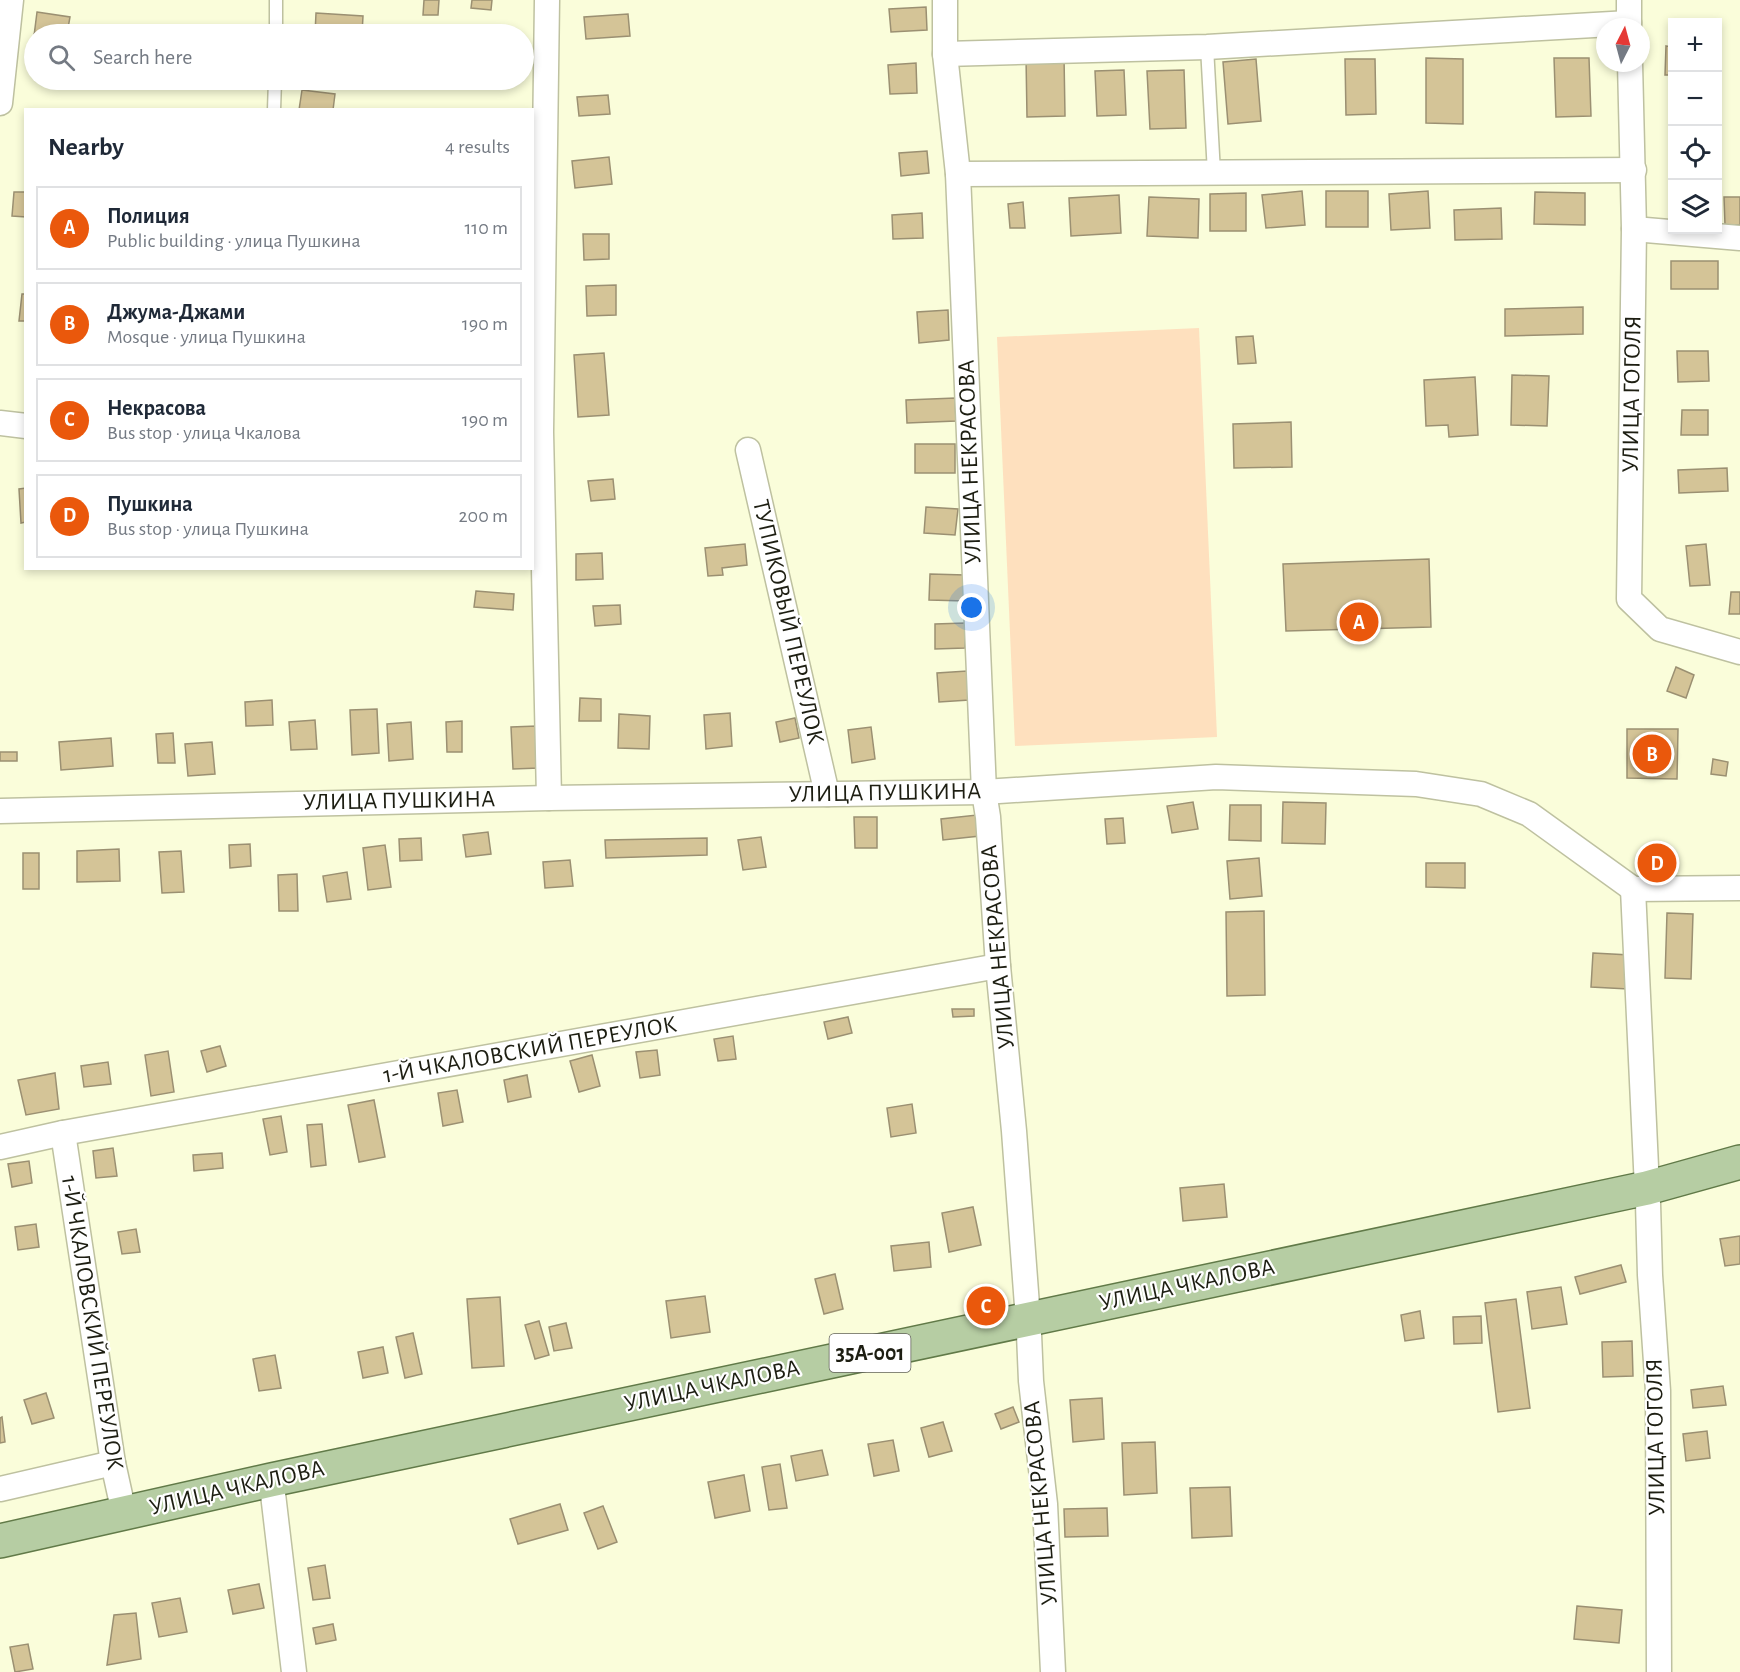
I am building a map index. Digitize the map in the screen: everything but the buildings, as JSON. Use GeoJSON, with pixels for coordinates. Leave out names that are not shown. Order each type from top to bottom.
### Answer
{"type":"FeatureCollection","features":[{"type":"Feature","properties":{"kind":"main road","name":"УЛИЦА ЧКАЛОВА"},"geometry":{"type":"LineString","coordinates":[[1648,1196],[1740,1162]]}},
{"type":"Feature","properties":{"kind":"main road","name":"УЛИЦА ЧКАЛОВА"},"geometry":{"type":"LineString","coordinates":[[0,1556],[126,1520],[272,1487],[1740,1177]]}},
{"type":"Feature","properties":{"kind":"main road","name":"УЛИЦА ЧКАЛОВА"},"geometry":{"type":"LineString","coordinates":[[0,1541],[126,1520]]}},
{"type":"Feature","properties":{"kind":"street"},"geometry":{"type":"LineString","coordinates":[[0,103],[11,0]]}},
{"type":"Feature","properties":{"kind":"street"},"geometry":{"type":"LineString","coordinates":[[547,0],[537,432],[549,798]]}},
{"type":"Feature","properties":{"kind":"street","name":"УЛИЦА НЕКРАСОВА"},"geometry":{"type":"LineString","coordinates":[[945,0],[945,54],[958,174],[984,792],[1014,1131],[1030,1381],[1045,1504],[1053,1672]]}},
{"type":"Feature","properties":{"kind":"street"},"geometry":{"type":"LineString","coordinates":[[945,54],[1207,46],[1629,17]]}},
{"type":"Feature","properties":{"kind":"street","name":"УЛИЦА ГОГОЛЯ"},"geometry":{"type":"LineString","coordinates":[[1630,72],[1634,229],[1629,599],[1660,628],[1740,652]]}},
{"type":"Feature","properties":{"kind":"street"},"geometry":{"type":"LineString","coordinates":[[958,174],[1634,170]]}},
{"type":"Feature","properties":{"kind":"street"},"geometry":{"type":"LineString","coordinates":[[1634,229],[1740,238]]}},
{"type":"Feature","properties":{"kind":"street"},"geometry":{"type":"LineString","coordinates":[[0,423],[24,426]]}},
{"type":"Feature","properties":{"kind":"street","name":"ТУПИКОВЫЙ ПЕРЕУЛОК"},"geometry":{"type":"LineString","coordinates":[[748,450],[828,794]]}},
{"type":"Feature","properties":{"kind":"street","name":"УЛИЦА ПУШКИНА"},"geometry":{"type":"LineString","coordinates":[[0,811],[549,798],[984,792],[1216,777],[1416,784],[1481,794],[1529,814],[1633,889]]}},
{"type":"Feature","properties":{"kind":"street"},"geometry":{"type":"LineString","coordinates":[[1633,889],[1740,888]]}},
{"type":"Feature","properties":{"kind":"street","name":"УЛИЦА ГОГОЛЯ"},"geometry":{"type":"LineString","coordinates":[[1633,889],[1650,1275],[1658,1391],[1659,1672]]}},
{"type":"Feature","properties":{"kind":"street","name":"1-Й ЧКАЛОВСКИЙ ПЕРЕУЛОК"},"geometry":{"type":"LineString","coordinates":[[0,1147],[63,1133],[998,966]]}},
{"type":"Feature","properties":{"kind":"street","name":"1-Й ЧКАЛОВСКИЙ ПЕРЕУЛОК"},"geometry":{"type":"LineString","coordinates":[[63,1133],[113,1464],[126,1520]]}},
{"type":"Feature","properties":{"kind":"street"},"geometry":{"type":"LineString","coordinates":[[0,1489],[113,1464]]}},
{"type":"Feature","properties":{"kind":"street"},"geometry":{"type":"LineString","coordinates":[[272,1487],[294,1672]]}},
{"type":"Feature","properties":{"kind":"lane"},"geometry":{"type":"LineString","coordinates":[[276,0],[276,24]]}},
{"type":"Feature","properties":{"kind":"lane"},"geometry":{"type":"LineString","coordinates":[[1207,46],[1214,173]]}},
{"type":"Feature","properties":{"kind":"lane"},"geometry":{"type":"LineString","coordinates":[[274,90],[274,108]]}},
{"type":"Feature","properties":{"kind":"shaded area"},"geometry":{"type":"Polygon","coordinates":[[[1199,328],[1217,737],[1015,746],[997,337],[1199,328]]]}},
{"type":"Feature","properties":{"kind":"place","name":"Полиция"},"geometry":{"type":"Point","coordinates":[1359,622]}},
{"type":"Feature","properties":{"kind":"place","name":"Джума-Джами"},"geometry":{"type":"Point","coordinates":[1652,754]}},
{"type":"Feature","properties":{"kind":"place","name":"Пушкина"},"geometry":{"type":"Point","coordinates":[1657,863]}},
{"type":"Feature","properties":{"kind":"place","name":"Некрасова"},"geometry":{"type":"Point","coordinates":[986,1306]}}]}
